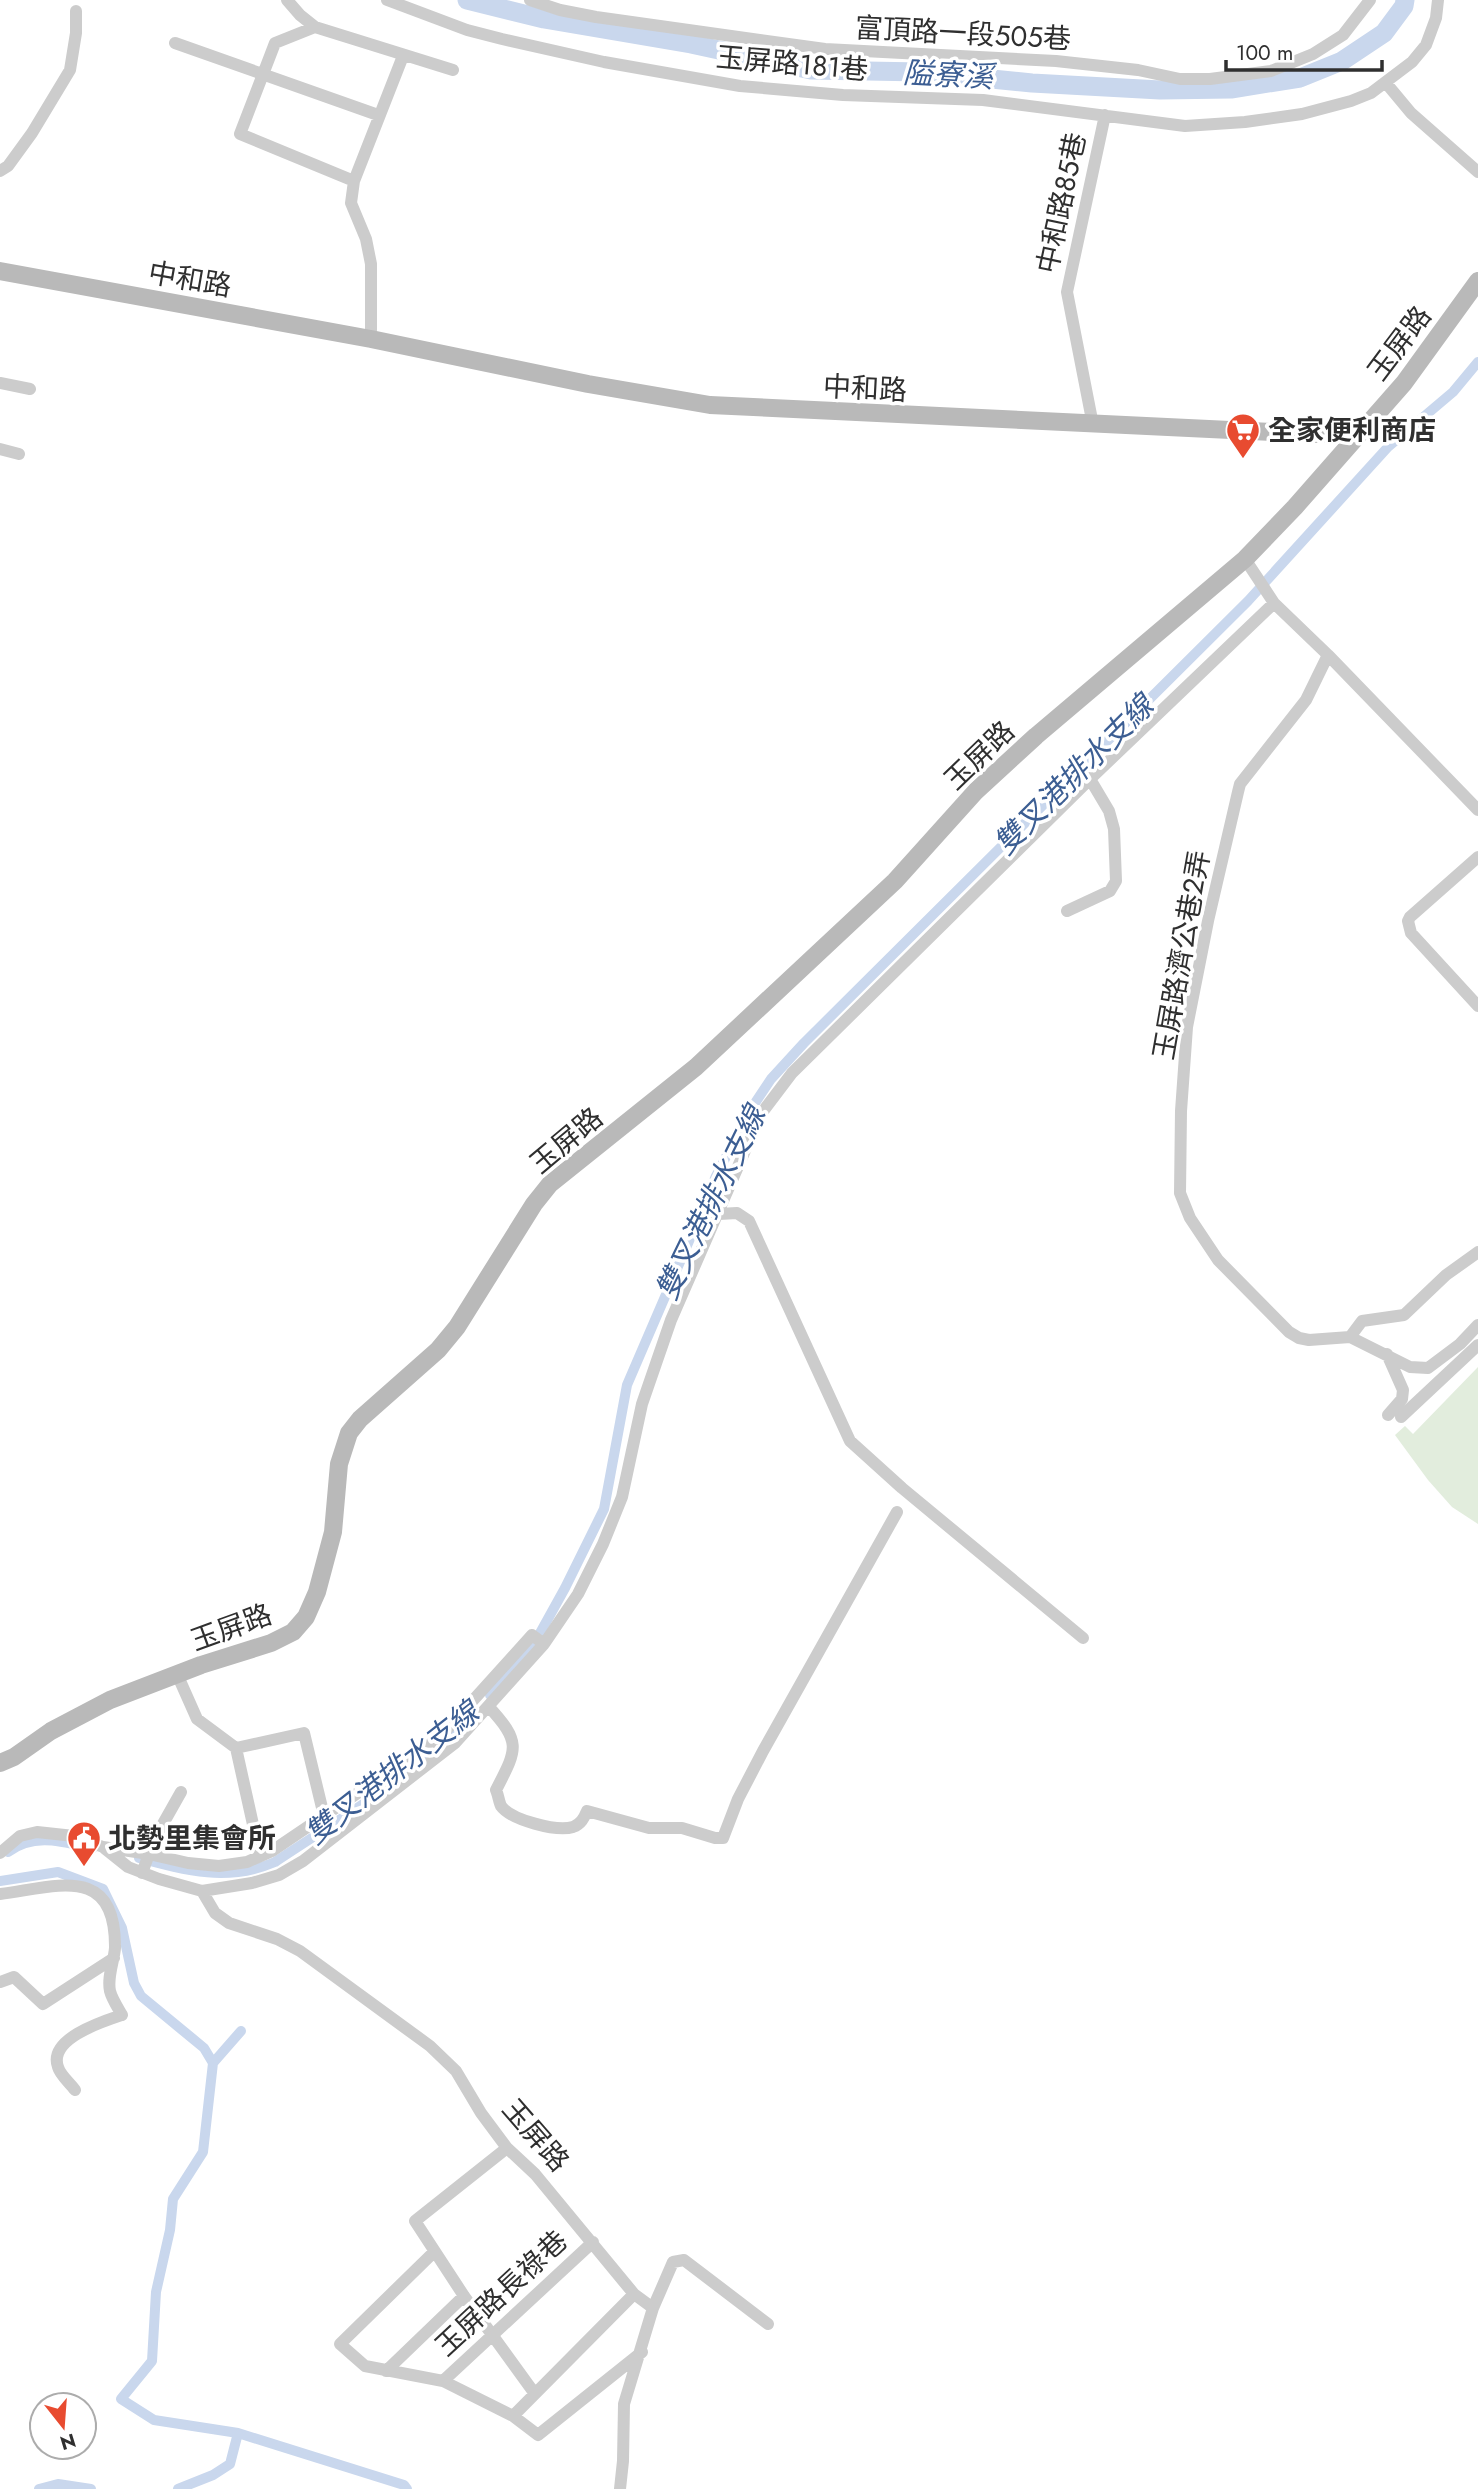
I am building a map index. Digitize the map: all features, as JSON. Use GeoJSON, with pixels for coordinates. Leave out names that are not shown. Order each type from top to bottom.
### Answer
{"type":"FeatureCollection","features":[{"type":"Feature","properties":{"kind":"street","name":"玉屏路181巷"},"geometry":{"type":"LineString","coordinates":[[387,0],[467,30],[502,39],[604,62],[740,86],[843,95],[983,100],[1185,126],[1245,122],[1302,114],[1351,102],[1386,83],[1412,62],[1426,45],[1436,18],[1438,0]]}},
{"type":"Feature","properties":{"kind":"street","name":"富頂路一段505巷"},"geometry":{"type":"LineString","coordinates":[[530,0],[596,17],[825,49],[1056,61],[1138,70],[1180,79],[1210,79],[1265,72],[1313,54],[1343,35],[1370,0]]}},
{"type":"Feature","properties":{"kind":"street"},"geometry":{"type":"LineString","coordinates":[[288,1],[315,27],[453,70]]}},
{"type":"Feature","properties":{"kind":"street"},"geometry":{"type":"LineString","coordinates":[[0,172],[8,166],[32,133],[70,70],[76,33],[76,10]]}},
{"type":"Feature","properties":{"kind":"street"},"geometry":{"type":"LineString","coordinates":[[315,27],[275,43],[240,134],[355,181]]}},
{"type":"Feature","properties":{"kind":"street"},"geometry":{"type":"LineString","coordinates":[[175,44],[378,116]]}},
{"type":"Feature","properties":{"kind":"street"},"geometry":{"type":"LineString","coordinates":[[371,339],[371,264],[366,239],[351,203],[355,181],[403,56]]}},
{"type":"Feature","properties":{"kind":"street"},"geometry":{"type":"LineString","coordinates":[[1386,83],[1411,113],[1478,172]]}},
{"type":"Feature","properties":{"kind":"street","name":"中和路85巷"},"geometry":{"type":"LineString","coordinates":[[1093,425],[1068,292],[1105,115]]}},
{"type":"Feature","properties":{"kind":"street","name":"中和路"},"geometry":{"type":"LineString","coordinates":[[0,271],[710,405],[1315,434],[1362,430]]}},
{"type":"Feature","properties":{"kind":"street","name":"玉屏路"},"geometry":{"type":"LineString","coordinates":[[0,1763],[14,1757],[51,1731],[110,1700],[177,1674],[271,1643],[293,1632],[306,1617],[317,1592],[333,1532],[339,1464],[349,1433],[360,1419],[438,1350],[457,1327],[534,1204],[550,1184],[695,1068],[895,881],[976,791],[1036,736],[1245,559],[1295,508],[1404,383],[1478,281]]}},
{"type":"Feature","properties":{"kind":"street"},"geometry":{"type":"LineString","coordinates":[[0,383],[30,389]]}},
{"type":"Feature","properties":{"kind":"street"},"geometry":{"type":"LineString","coordinates":[[0,449],[19,454]]}},
{"type":"Feature","properties":{"kind":"street"},"geometry":{"type":"LineString","coordinates":[[1245,559],[1274,603],[1478,810]]}},
{"type":"Feature","properties":{"kind":"street"},"geometry":{"type":"LineString","coordinates":[[103,1847],[128,1867],[202,1891],[252,1883],[279,1875],[303,1861],[455,1743],[489,1707],[544,1644],[578,1594],[603,1544],[622,1497],[642,1404],[663,1344],[761,1114],[792,1073],[1090,779],[1274,603]]}},
{"type":"Feature","properties":{"kind":"street","name":"玉屏路濟公巷2弄"},"geometry":{"type":"LineString","coordinates":[[1328,655],[1306,700],[1245,778],[1238,792],[1208,921],[1186,1035],[1180,1193],[1190,1217],[1218,1260],[1298,1338],[1309,1340],[1350,1337],[1410,1367],[1428,1368],[1460,1345],[1478,1325]]}},
{"type":"Feature","properties":{"kind":"street"},"geometry":{"type":"LineString","coordinates":[[1067,911],[1110,891],[1116,881],[1114,829],[1109,811],[1090,779]]}},
{"type":"Feature","properties":{"kind":"street"},"geometry":{"type":"LineString","coordinates":[[1478,857],[1410,917],[1408,925],[1411,933],[1478,1006]]}},
{"type":"Feature","properties":{"kind":"street"},"geometry":{"type":"LineString","coordinates":[[719,1214],[737,1213],[748,1222],[850,1441],[902,1488],[1083,1637]]}},
{"type":"Feature","properties":{"kind":"street"},"geometry":{"type":"LineString","coordinates":[[1350,1337],[1362,1321],[1404,1315],[1446,1275],[1478,1252]]}},
{"type":"Feature","properties":{"kind":"street"},"geometry":{"type":"LineString","coordinates":[[1387,1354],[1403,1390],[1395,1416],[1478,1345]]}},
{"type":"Feature","properties":{"kind":"street"},"geometry":{"type":"LineString","coordinates":[[489,1707],[509,1730],[514,1746],[511,1763],[496,1790],[501,1805],[513,1816],[532,1823],[570,1828],[581,1823],[587,1811],[649,1828],[682,1828],[723,1838],[738,1799],[763,1751],[897,1512]]}},
{"type":"Feature","properties":{"kind":"street"},"geometry":{"type":"LineString","coordinates":[[0,1853],[20,1836],[37,1832],[74,1836],[103,1847],[188,1863],[219,1866],[247,1862],[272,1851],[439,1738],[531,1635],[544,1644]]}},
{"type":"Feature","properties":{"kind":"street"},"geometry":{"type":"LineString","coordinates":[[177,1674],[197,1719],[236,1748],[260,1856]]}},
{"type":"Feature","properties":{"kind":"street"},"geometry":{"type":"LineString","coordinates":[[236,1748],[304,1733],[324,1816]]}},
{"type":"Feature","properties":{"kind":"street"},"geometry":{"type":"LineString","coordinates":[[142,1873],[155,1838],[181,1792]]}},
{"type":"Feature","properties":{"kind":"street"},"geometry":{"type":"LineString","coordinates":[[0,1894],[66,1885],[88,1887],[101,1895],[109,1910],[115,1943],[110,1990],[122,2015],[84,2031],[61,2046],[56,2055],[58,2070],[75,2090]]}},
{"type":"Feature","properties":{"kind":"street","name":"玉屏路"},"geometry":{"type":"LineString","coordinates":[[202,1891],[215,1913],[229,1923],[278,1939],[300,1951],[430,2046],[456,2071],[481,2113],[507,2148],[535,2174],[634,2294],[653,2308]]}},
{"type":"Feature","properties":{"kind":"street"},"geometry":{"type":"LineString","coordinates":[[0,1983],[14,1977],[43,2004],[114,1958]]}},
{"type":"Feature","properties":{"kind":"street"},"geometry":{"type":"LineString","coordinates":[[507,2148],[415,2221],[464,2296],[536,2394]]}},
{"type":"Feature","properties":{"kind":"street","name":"玉屏路長祿巷"},"geometry":{"type":"LineString","coordinates":[[443,2381],[593,2242]]}},
{"type":"Feature","properties":{"kind":"street"},"geometry":{"type":"LineString","coordinates":[[434,2252],[340,2344],[365,2366],[443,2381],[513,2416],[538,2435],[642,2352]]}},
{"type":"Feature","properties":{"kind":"street"},"geometry":{"type":"LineString","coordinates":[[620,2489],[624,2461],[624,2404],[642,2352],[653,2308],[673,2262],[684,2260],[768,2323]]}},
{"type":"Feature","properties":{"kind":"street"},"geometry":{"type":"LineString","coordinates":[[513,2416],[634,2294]]}},
{"type":"Feature","properties":{"kind":"street"},"geometry":{"type":"LineString","coordinates":[[386,2371],[464,2296]]}},
{"type":"Feature","properties":{"kind":"green space"},"geometry":{"type":"Polygon","coordinates":[[[1478,1367],[1478,1524],[1452,1507],[1395,1435],[1405,1426],[1413,1434],[1478,1367]]]}},
{"type":"Feature","properties":{"kind":"waterway","name":"隘寮溪"},"geometry":{"type":"LineString","coordinates":[[467,0],[544,19],[691,44],[811,70],[922,72],[1032,83],[1160,90],[1231,89],[1300,78],[1342,61],[1384,33],[1404,6],[1405,0]]}},
{"type":"Feature","properties":{"kind":"waterway","name":"雙叉港排水支線"},"geometry":{"type":"LineString","coordinates":[[490,1695],[534,1644],[604,1509],[627,1385],[716,1176],[751,1109],[771,1079],[1248,601],[1388,447],[1453,392],[1478,362]]}},
{"type":"Feature","properties":{"kind":"waterway","name":"雙叉港排水支線"},"geometry":{"type":"LineString","coordinates":[[139,1858],[174,1867],[224,1873],[241,1872],[275,1862],[402,1777],[471,1718]]}},
{"type":"Feature","properties":{"kind":"waterway","name":"雙叉港排水支線"},"geometry":{"type":"LineString","coordinates":[[8,1852],[28,1842],[39,1840],[93,1848]]}},
{"type":"Feature","properties":{"kind":"waterway"},"geometry":{"type":"LineString","coordinates":[[0,1881],[58,1872],[103,1889],[122,1928],[134,1983],[141,1996],[204,2048],[213,2063]]}},
{"type":"Feature","properties":{"kind":"waterway"},"geometry":{"type":"LineString","coordinates":[[241,2031],[213,2063],[203,2152],[173,2199],[170,2230],[156,2292],[152,2361],[121,2399],[154,2420],[238,2433],[404,2485],[407,2489]]}},
{"type":"Feature","properties":{"kind":"waterway"},"geometry":{"type":"LineString","coordinates":[[178,2489],[213,2475],[230,2464],[238,2433]]}},
{"type":"Feature","properties":{"kind":"waterway"},"geometry":{"type":"LineString","coordinates":[[39,2489],[58,2484],[91,2489]]}},
{"type":"Feature","properties":{"kind":"place","name":"全家便利商店"},"geometry":{"type":"Point","coordinates":[1243,460]}},
{"type":"Feature","properties":{"kind":"place","name":"北勢里集會所"},"geometry":{"type":"Point","coordinates":[84,1868]}}]}
